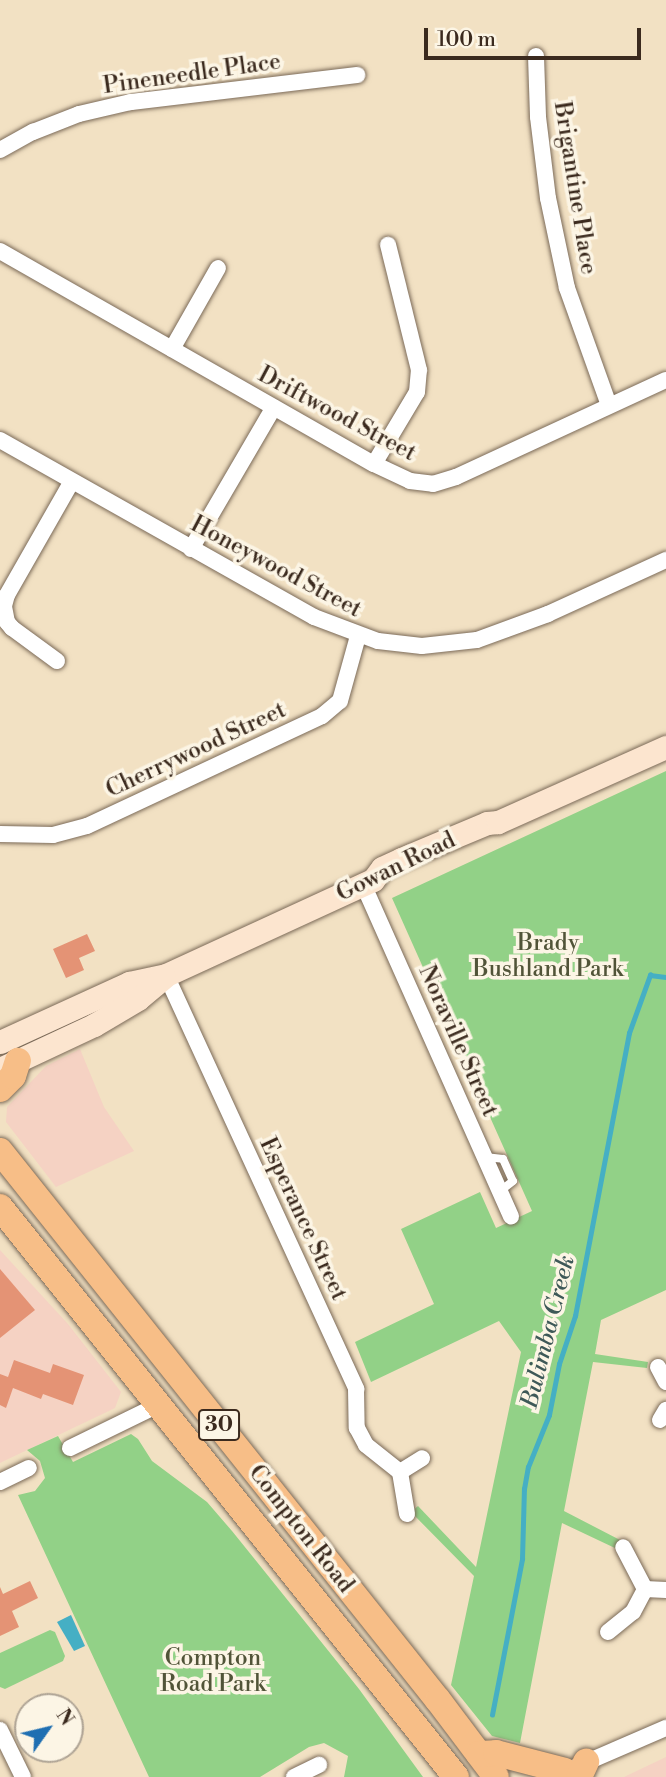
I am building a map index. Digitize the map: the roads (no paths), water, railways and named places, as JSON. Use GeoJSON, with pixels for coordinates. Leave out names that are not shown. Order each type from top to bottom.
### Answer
{"type":"FeatureCollection","features":[{"type":"Feature","properties":{"kind":"main road","name":"Gowan Road"},"geometry":{"type":"LineString","coordinates":[[6,1057],[94,1026],[138,999],[166,975],[368,882],[382,868],[487,823],[498,822],[666,747]]}},
{"type":"Feature","properties":{"kind":"main road"},"geometry":{"type":"LineString","coordinates":[[0,1089],[13,1076],[6,1057]]}},
{"type":"Feature","properties":{"kind":"main road","name":"Compton Road"},"geometry":{"type":"LineString","coordinates":[[0,1151],[496,1777]]}},
{"type":"Feature","properties":{"kind":"main road","name":"Compton Road"},"geometry":{"type":"LineString","coordinates":[[0,1207],[456,1777]]}},
{"type":"Feature","properties":{"kind":"main road"},"geometry":{"type":"LineString","coordinates":[[479,1754],[496,1754],[570,1772]]}},
{"type":"Feature","properties":{"kind":"street","name":"Brigantine Place"},"geometry":{"type":"LineString","coordinates":[[536,56],[538,117],[551,211],[567,288],[609,405]]}},
{"type":"Feature","properties":{"kind":"street","name":"Pineneedle Place"},"geometry":{"type":"LineString","coordinates":[[0,150],[33,131],[131,102],[357,75]]}},
{"type":"Feature","properties":{"kind":"street"},"geometry":{"type":"LineString","coordinates":[[374,464],[416,392],[419,370],[388,245]]}},
{"type":"Feature","properties":{"kind":"street","name":"Driftwood Street"},"geometry":{"type":"LineString","coordinates":[[0,251],[374,464],[410,481],[433,484],[456,477],[666,380]]}},
{"type":"Feature","properties":{"kind":"street"},"geometry":{"type":"LineString","coordinates":[[172,349],[218,268]]}},
{"type":"Feature","properties":{"kind":"street"},"geometry":{"type":"LineString","coordinates":[[191,549],[274,407]]}},
{"type":"Feature","properties":{"kind":"street","name":"Honeywood Street"},"geometry":{"type":"LineString","coordinates":[[0,440],[314,617],[358,636],[422,646],[477,640],[538,618],[666,560]]}},
{"type":"Feature","properties":{"kind":"street"},"geometry":{"type":"LineString","coordinates":[[57,661],[12,628],[4,614],[4,606],[7,594],[72,481]]}},
{"type":"Feature","properties":{"kind":"street","name":"Cherrywood Street"},"geometry":{"type":"LineString","coordinates":[[0,834],[53,835],[87,826],[322,716],[340,701],[358,636]]}},
{"type":"Feature","properties":{"kind":"street","name":"Noraville Street"},"geometry":{"type":"LineString","coordinates":[[368,882],[511,1217]]}},
{"type":"Feature","properties":{"kind":"street","name":"Esperance Street"},"geometry":{"type":"LineString","coordinates":[[166,975],[356,1389],[357,1428],[366,1445],[400,1472]]}},
{"type":"Feature","properties":{"kind":"street"},"geometry":{"type":"LineString","coordinates":[[658,1367],[666,1382]]}},
{"type":"Feature","properties":{"kind":"street"},"geometry":{"type":"LineString","coordinates":[[70,1448],[158,1405]]}},
{"type":"Feature","properties":{"kind":"street"},"geometry":{"type":"LineString","coordinates":[[407,1514],[400,1472],[422,1458]]}},
{"type":"Feature","properties":{"kind":"street"},"geometry":{"type":"LineString","coordinates":[[0,1482],[29,1468]]}},
{"type":"Feature","properties":{"kind":"street"},"geometry":{"type":"LineString","coordinates":[[623,1548],[645,1589]]}},
{"type":"Feature","properties":{"kind":"street"},"geometry":{"type":"LineString","coordinates":[[645,1589],[666,1590]]}},
{"type":"Feature","properties":{"kind":"street"},"geometry":{"type":"LineString","coordinates":[[608,1632],[633,1612],[645,1589]]}},
{"type":"Feature","properties":{"kind":"street"},"geometry":{"type":"LineString","coordinates":[[570,1772],[666,1728]]}},
{"type":"Feature","properties":{"kind":"street"},"geometry":{"type":"LineString","coordinates":[[0,1730],[23,1777]]}},
{"type":"Feature","properties":{"kind":"street"},"geometry":{"type":"LineString","coordinates":[[294,1777],[319,1765]]}},
{"type":"Feature","properties":{"kind":"water"},"geometry":{"type":"Polygon","coordinates":[[[71,1615],[85,1646],[74,1651],[57,1622],[71,1615]]]}},
{"type":"Feature","properties":{"kind":"waterway","name":"Bulimba Creek"},"geometry":{"type":"LineString","coordinates":[[492,1715],[522,1559],[524,1489],[528,1467],[549,1415],[559,1364],[575,1316],[629,1033],[650,975],[666,977]]}},
{"type":"Feature","properties":{"kind":"park label","name":"Brady Bushland Park"},"geometry":{"type":"Point","coordinates":[548,956]}},
{"type":"Feature","properties":{"kind":"park label","name":"Compton Road Park"},"geometry":{"type":"Point","coordinates":[213,1671]}}]}
